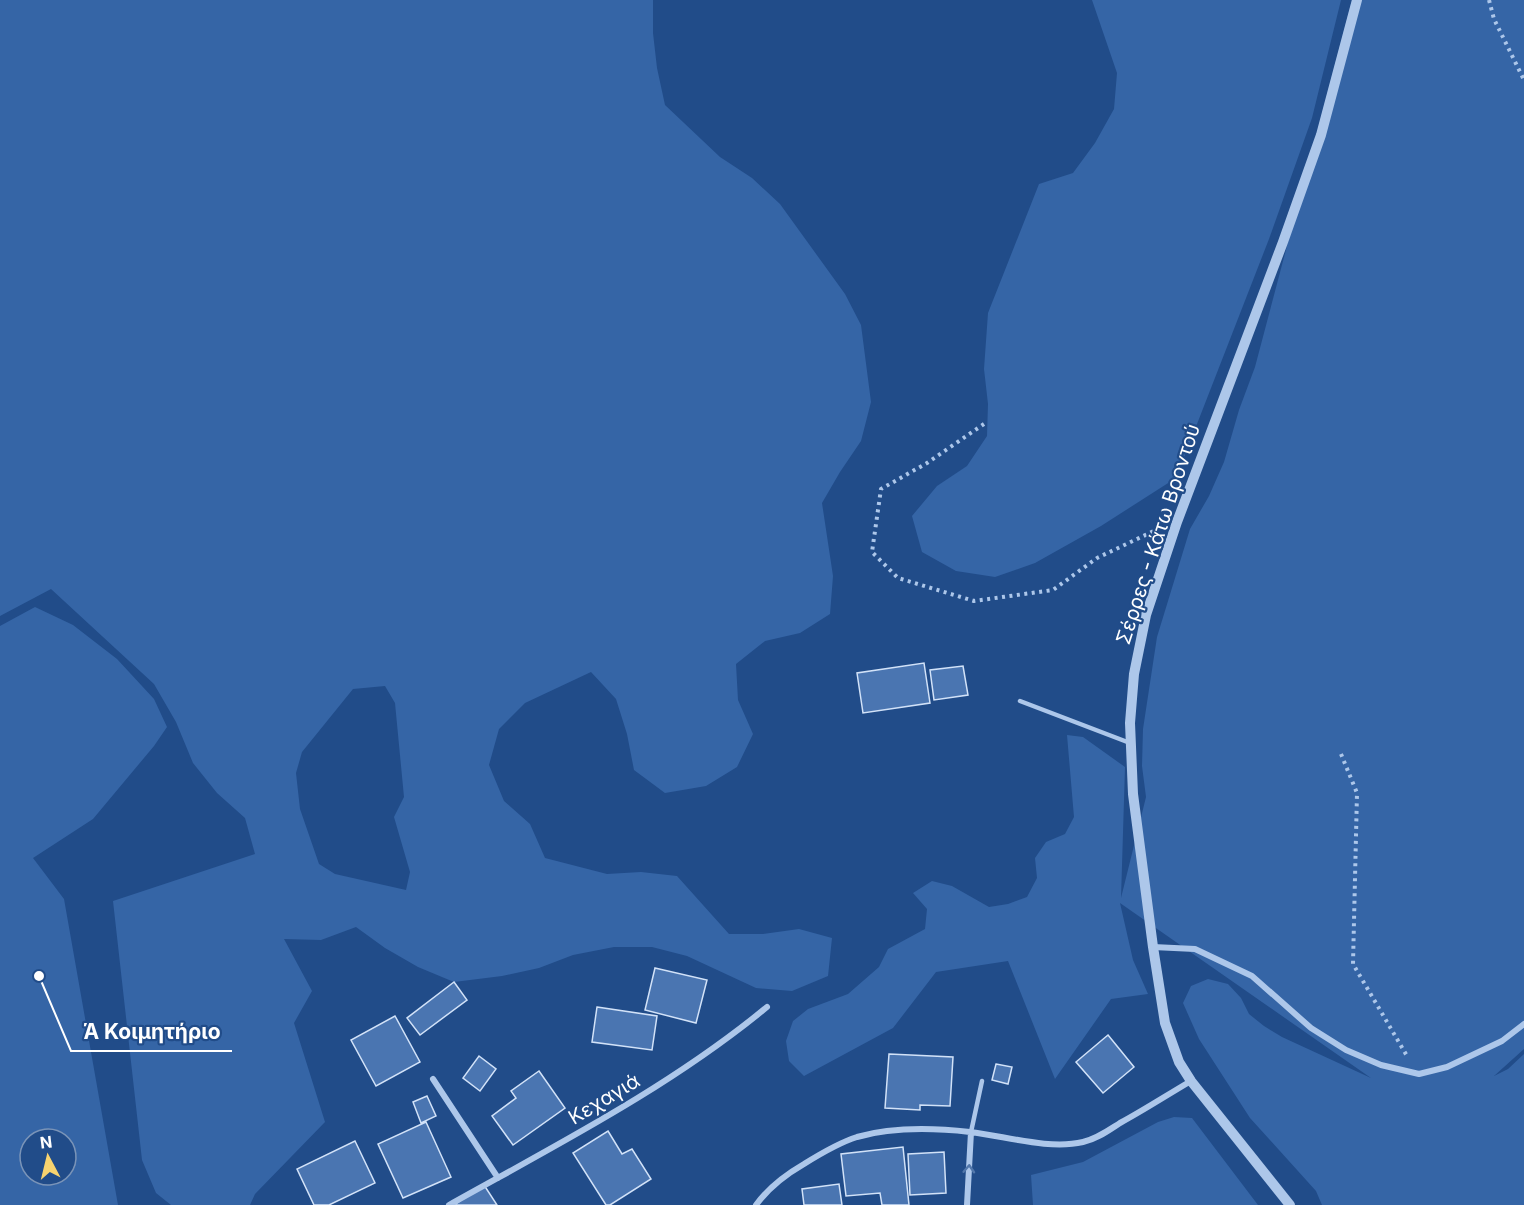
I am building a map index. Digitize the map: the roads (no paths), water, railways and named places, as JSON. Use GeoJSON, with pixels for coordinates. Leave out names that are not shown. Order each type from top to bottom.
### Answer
{"type":"FeatureCollection","features":[{"type":"Feature","properties":{"kind":"street","name":"Σέρρες - Κάτω Βροντού"},"geometry":{"type":"LineString","coordinates":[[1290,1205],[1191,1081],[1179,1062],[1165,1023],[1138,843],[1130,743],[1131,697],[1138,647],[1146,615],[1177,522],[1312,163],[1334,93],[1357,0]]}},
{"type":"Feature","properties":{"kind":"street"},"geometry":{"type":"LineString","coordinates":[[1153,947],[1195,949],[1252,976],[1311,1028],[1346,1050],[1381,1065],[1419,1074],[1447,1067],[1502,1041],[1524,1024]]}},
{"type":"Feature","properties":{"kind":"street","name":"Κεχαγιά"},"geometry":{"type":"LineString","coordinates":[[449,1205],[628,1104],[718,1044],[767,1006]]}},
{"type":"Feature","properties":{"kind":"street"},"geometry":{"type":"LineString","coordinates":[[433,1079],[498,1178]]}},
{"type":"Feature","properties":{"kind":"street"},"geometry":{"type":"LineString","coordinates":[[756,1205],[779,1179],[856,1137],[898,1131],[943,1130],[971,1132],[1016,1141],[1083,1142],[1100,1135],[1191,1081]]}},
{"type":"Feature","properties":{"kind":"street"},"geometry":{"type":"LineString","coordinates":[[967,1205],[971,1132]]}},
{"type":"Feature","properties":{"kind":"lane"},"geometry":{"type":"LineString","coordinates":[[1020,701],[1130,743]]}},
{"type":"Feature","properties":{"kind":"lane"},"geometry":{"type":"LineString","coordinates":[[971,1132],[981,1081]]}},
{"type":"Feature","properties":{"kind":"place","name":"Ά Κοιμητήριο"},"geometry":{"type":"Point","coordinates":[39,976]}}]}
